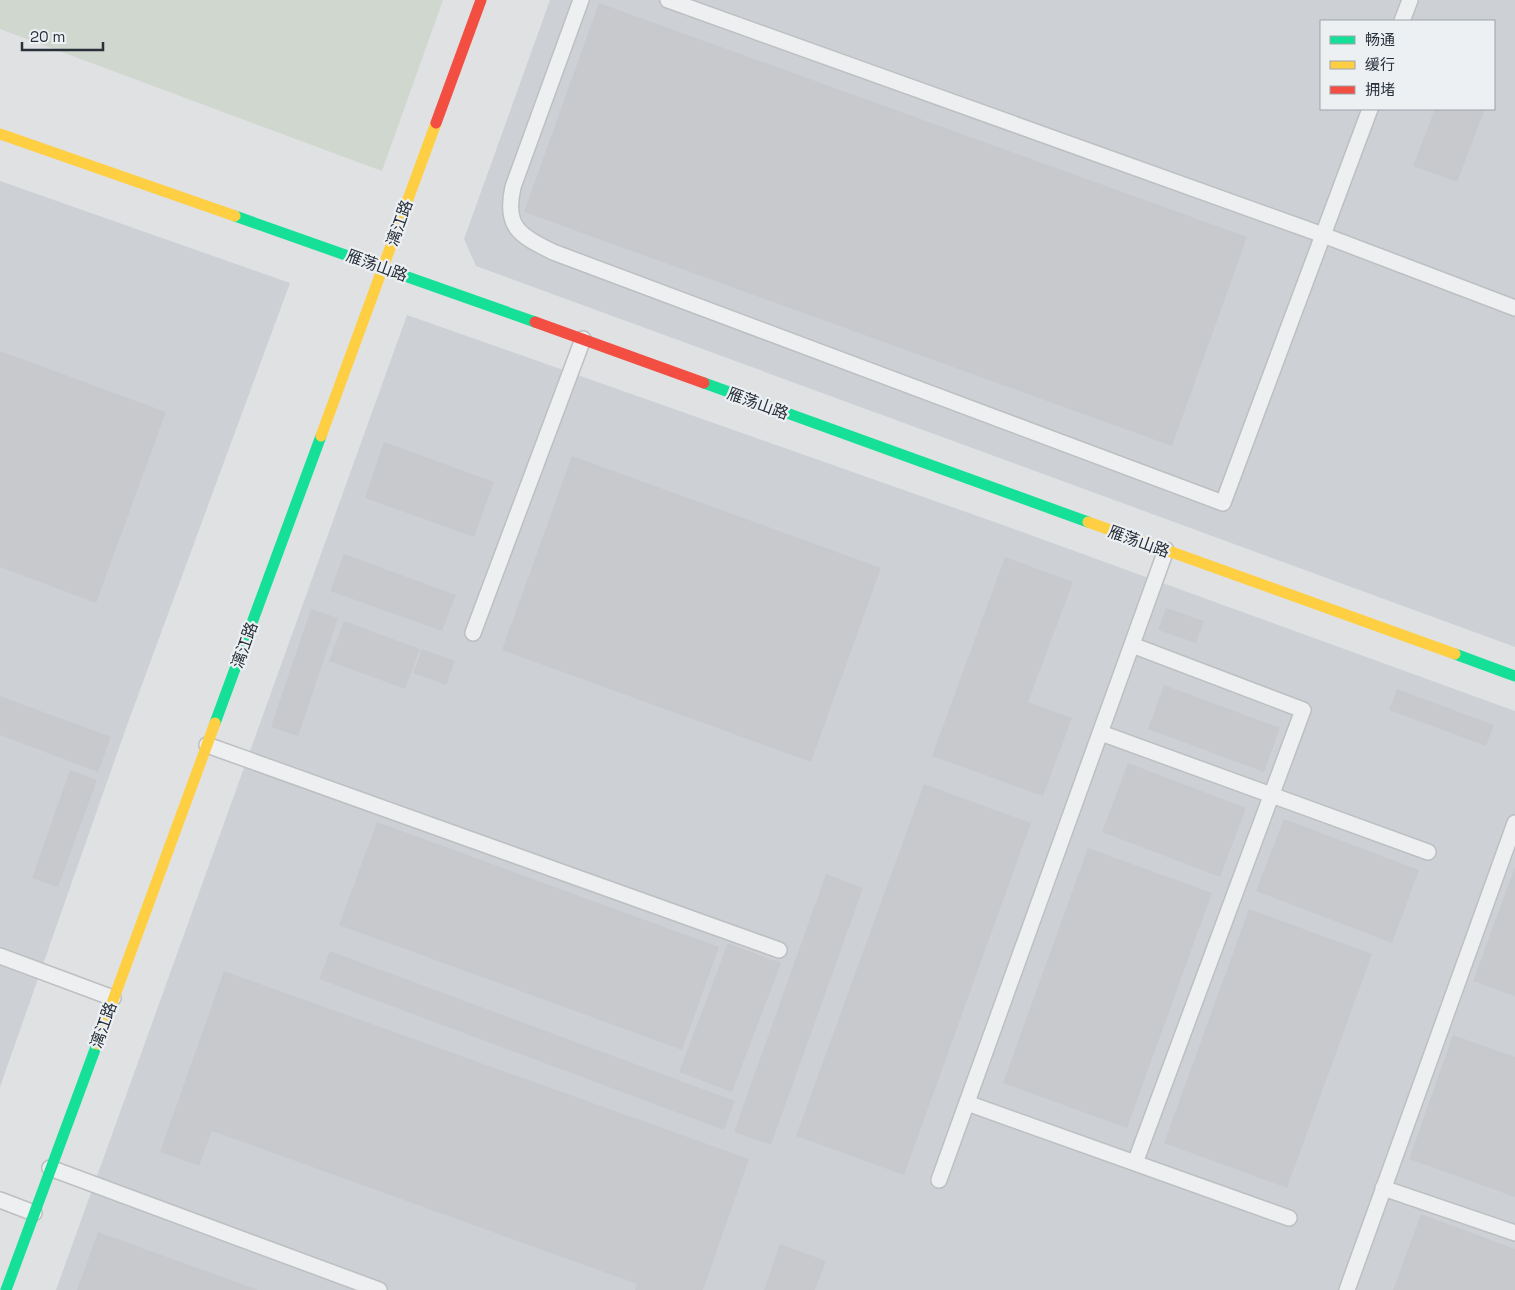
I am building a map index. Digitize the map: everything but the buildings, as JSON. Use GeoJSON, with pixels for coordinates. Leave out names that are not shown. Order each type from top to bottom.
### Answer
{"type":"FeatureCollection","features":[{"type":"Feature","properties":{"kind":"street","name":"漓江路"},"geometry":{"type":"LineString","coordinates":[[6,1290],[481,0]]}},
{"type":"Feature","properties":{"kind":"street","name":"雁荡山路"},"geometry":{"type":"LineString","coordinates":[[0,134],[383,267],[1515,676]]}},
{"type":"Feature","properties":{"kind":"lane"},"geometry":{"type":"LineString","coordinates":[[581,0],[513,186],[509,203],[511,219],[520,233],[553,252],[1223,503],[1370,110]]}},
{"type":"Feature","properties":{"kind":"lane"},"geometry":{"type":"LineString","coordinates":[[668,0],[1323,235],[1515,308]]}},
{"type":"Feature","properties":{"kind":"lane"},"geometry":{"type":"LineString","coordinates":[[1402,20],[1410,0]]}},
{"type":"Feature","properties":{"kind":"lane"},"geometry":{"type":"LineString","coordinates":[[473,633],[583,339]]}},
{"type":"Feature","properties":{"kind":"lane"},"geometry":{"type":"LineString","coordinates":[[939,1180],[1166,550]]}},
{"type":"Feature","properties":{"kind":"lane"},"geometry":{"type":"LineString","coordinates":[[1132,645],[1303,710],[1135,1162]]}},
{"type":"Feature","properties":{"kind":"lane"},"geometry":{"type":"LineString","coordinates":[[1101,733],[1428,852]]}},
{"type":"Feature","properties":{"kind":"lane"},"geometry":{"type":"LineString","coordinates":[[207,745],[779,950]]}},
{"type":"Feature","properties":{"kind":"lane"},"geometry":{"type":"LineString","coordinates":[[1347,1290],[1512,844],[1515,823]]}},
{"type":"Feature","properties":{"kind":"lane"},"geometry":{"type":"LineString","coordinates":[[0,956],[113,998]]}},
{"type":"Feature","properties":{"kind":"lane"},"geometry":{"type":"LineString","coordinates":[[967,1104],[1289,1218]]}},
{"type":"Feature","properties":{"kind":"lane"},"geometry":{"type":"LineString","coordinates":[[50,1168],[379,1290]]}},
{"type":"Feature","properties":{"kind":"lane"},"geometry":{"type":"LineString","coordinates":[[1384,1188],[1515,1233]]}},
{"type":"Feature","properties":{"kind":"lane"},"geometry":{"type":"LineString","coordinates":[[0,1200],[34,1213]]}},
{"type":"Feature","properties":{"kind":"shaded area"},"geometry":{"type":"Polygon","coordinates":[[[0,0],[443,0],[382,171],[0,29],[0,0]]]}},
{"type":"Feature","properties":{"kind":"shaded area"},"geometry":{"type":"Polygon","coordinates":[[[550,0],[1515,0],[1515,647],[476,266],[464,239],[550,0]]]}},
{"type":"Feature","properties":{"kind":"shaded area"},"geometry":{"type":"Polygon","coordinates":[[[0,181],[290,283],[126,728],[0,1087],[0,181]]]}},
{"type":"Feature","properties":{"kind":"shaded area"},"geometry":{"type":"Polygon","coordinates":[[[407,315],[1003,525],[1515,711],[1515,1290],[56,1290],[407,315]]]}},
{"type":"Feature","properties":{"kind":"traffic: fast"},"geometry":{"type":"LineString","coordinates":[[235,216],[535,322]]}},
{"type":"Feature","properties":{"kind":"traffic: fast"},"geometry":{"type":"LineString","coordinates":[[704,383],[1088,522]]}},
{"type":"Feature","properties":{"kind":"traffic: fast"},"geometry":{"type":"LineString","coordinates":[[215,723],[321,436]]}},
{"type":"Feature","properties":{"kind":"traffic: fast"},"geometry":{"type":"LineString","coordinates":[[1455,654],[1515,676]]}},
{"type":"Feature","properties":{"kind":"traffic: fast"},"geometry":{"type":"LineString","coordinates":[[6,1290],[97,1044]]}},
{"type":"Feature","properties":{"kind":"traffic: slow"},"geometry":{"type":"LineString","coordinates":[[321,436],[436,123]]}},
{"type":"Feature","properties":{"kind":"traffic: slow"},"geometry":{"type":"LineString","coordinates":[[0,134],[235,216]]}},
{"type":"Feature","properties":{"kind":"traffic: slow"},"geometry":{"type":"LineString","coordinates":[[1088,522],[1455,654]]}},
{"type":"Feature","properties":{"kind":"traffic: slow"},"geometry":{"type":"LineString","coordinates":[[97,1044],[215,723]]}},
{"type":"Feature","properties":{"kind":"traffic: jam"},"geometry":{"type":"LineString","coordinates":[[436,123],[481,0]]}},
{"type":"Feature","properties":{"kind":"traffic: jam"},"geometry":{"type":"LineString","coordinates":[[535,322],[704,383]]}}]}
